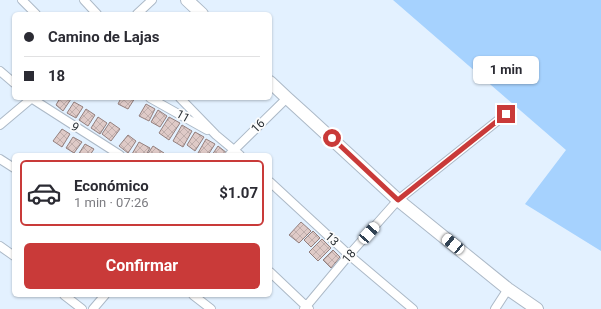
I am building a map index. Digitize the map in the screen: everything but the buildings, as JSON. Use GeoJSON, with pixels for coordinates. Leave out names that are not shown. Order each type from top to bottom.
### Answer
{"type":"FeatureCollection","features":[{"type":"Feature","properties":{"kind":"street"},"geometry":{"type":"LineString","coordinates":[[22,0],[34,12]]}},
{"type":"Feature","properties":{"kind":"street"},"geometry":{"type":"LineString","coordinates":[[84,0],[95,12]]}},
{"type":"Feature","properties":{"kind":"street"},"geometry":{"type":"LineString","coordinates":[[139,12],[152,0]]}},
{"type":"Feature","properties":{"kind":"street"},"geometry":{"type":"LineString","coordinates":[[188,0],[200,12]]}},
{"type":"Feature","properties":{"kind":"street"},"geometry":{"type":"LineString","coordinates":[[0,71],[12,81]]}},
{"type":"Feature","properties":{"kind":"street"},"geometry":{"type":"LineString","coordinates":[[272,84],[398,200],[508,289],[537,309]]}},
{"type":"Feature","properties":{"kind":"street","name":"16"},"geometry":{"type":"LineString","coordinates":[[235,153],[287,98]]}},
{"type":"Feature","properties":{"kind":"street"},"geometry":{"type":"LineString","coordinates":[[0,125],[29,100]]}},
{"type":"Feature","properties":{"kind":"street","name":"9"},"geometry":{"type":"LineString","coordinates":[[34,100],[117,153]]}},
{"type":"Feature","properties":{"kind":"street","name":"11"},"geometry":{"type":"LineString","coordinates":[[154,100],[216,134]]}},
{"type":"Feature","properties":{"kind":"street"},"geometry":{"type":"LineString","coordinates":[[182,100],[233,153]]}},
{"type":"Feature","properties":{"kind":"street","name":"18"},"geometry":{"type":"LineString","coordinates":[[307,308],[349,255],[398,200],[506,114]]}},
{"type":"Feature","properties":{"kind":"street"},"geometry":{"type":"LineString","coordinates":[[0,159],[12,167]]}},
{"type":"Feature","properties":{"kind":"street","name":"13"},"geometry":{"type":"LineString","coordinates":[[272,184],[349,255],[413,309]]}},
{"type":"Feature","properties":{"kind":"street"},"geometry":{"type":"LineString","coordinates":[[0,246],[12,255]]}},
{"type":"Feature","properties":{"kind":"street"},"geometry":{"type":"LineString","coordinates":[[272,274],[307,308]]}},
{"type":"Feature","properties":{"kind":"street"},"geometry":{"type":"LineString","coordinates":[[495,309],[508,289]]}},
{"type":"Feature","properties":{"kind":"street"},"geometry":{"type":"LineString","coordinates":[[67,297],[82,309]]}},
{"type":"Feature","properties":{"kind":"street"},"geometry":{"type":"LineString","coordinates":[[93,309],[103,297]]}},
{"type":"Feature","properties":{"kind":"street"},"geometry":{"type":"LineString","coordinates":[[196,297],[211,309]]}},
{"type":"Feature","properties":{"kind":"shaded area"},"geometry":{"type":"Polygon","coordinates":[[[393,0],[601,0],[601,251],[525,204],[566,150],[393,0]]]}},
{"type":"Feature","properties":{"kind":"route"},"geometry":{"type":"LineString","coordinates":[[332,138],[398,200],[506,114]]}}]}
